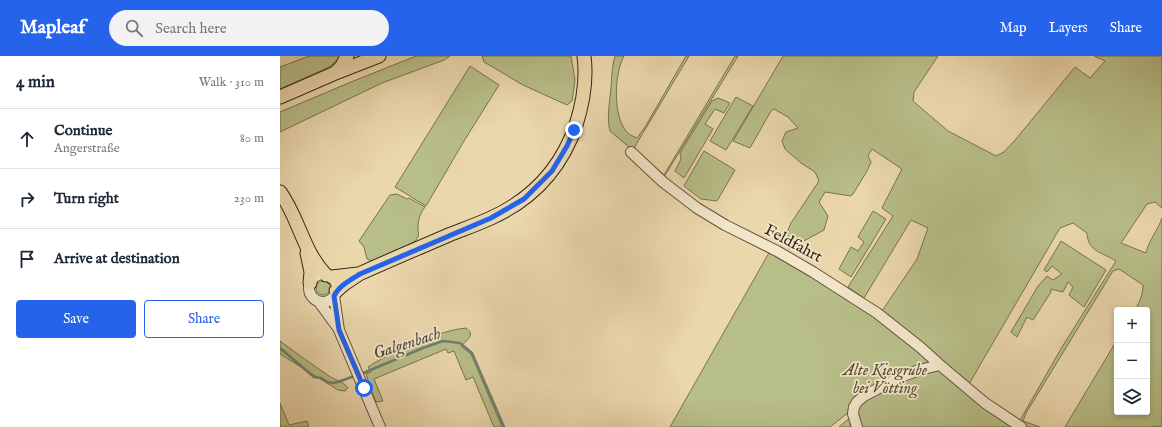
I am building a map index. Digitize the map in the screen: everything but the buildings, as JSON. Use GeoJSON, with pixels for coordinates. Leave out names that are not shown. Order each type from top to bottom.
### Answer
{"type":"FeatureCollection","features":[{"type":"Feature","properties":{"kind":"main road"},"geometry":{"type":"LineString","coordinates":[[333,74],[342,66],[347,56]]}},
{"type":"Feature","properties":{"kind":"main road"},"geometry":{"type":"LineString","coordinates":[[280,97],[380,56]]}},
{"type":"Feature","properties":{"kind":"main road"},"geometry":{"type":"LineString","coordinates":[[335,293],[344,284],[360,274],[491,218],[524,199],[538,186],[560,160],[576,123],[585,80],[584,56]]}},
{"type":"Feature","properties":{"kind":"main road"},"geometry":{"type":"LineString","coordinates":[[280,192],[289,206],[307,248],[320,269],[329,276],[360,274]]}},
{"type":"Feature","properties":{"kind":"main road"},"geometry":{"type":"LineString","coordinates":[[307,248],[311,272],[310,284]]}},
{"type":"Feature","properties":{"kind":"street","name":"Feldfahrt"},"geometry":{"type":"LineString","coordinates":[[631,152],[663,182],[697,208],[725,225],[777,251],[828,281],[891,323],[985,403],[1021,427]]}},
{"type":"Feature","properties":{"kind":"street"},"geometry":{"type":"LineString","coordinates":[[339,330],[335,293],[336,284],[329,276],[318,275],[314,277],[310,284],[309,291],[311,295],[319,302],[339,330],[380,427]]}},
{"type":"Feature","properties":{"kind":"street"},"geometry":{"type":"LineString","coordinates":[[319,302],[328,301],[335,293]]}},
{"type":"Feature","properties":{"kind":"street"},"geometry":{"type":"LineString","coordinates":[[857,427],[853,414],[854,407],[856,402],[864,396],[898,378],[919,370],[940,365]]}},
{"type":"Feature","properties":{"kind":"green space"},"geometry":{"type":"Polygon","coordinates":[[[309,56],[340,56],[327,68],[280,89],[280,67],[309,56]]]}},
{"type":"Feature","properties":{"kind":"green space"},"geometry":{"type":"Polygon","coordinates":[[[416,56],[450,56],[444,60],[382,83],[280,132],[280,112],[416,56]]]}},
{"type":"Feature","properties":{"kind":"green space"},"geometry":{"type":"Polygon","coordinates":[[[482,56],[571,56],[575,80],[572,101],[567,105],[523,85],[484,62],[482,56]]]}},
{"type":"Feature","properties":{"kind":"green space"},"geometry":{"type":"Polygon","coordinates":[[[615,56],[624,56],[618,73],[616,94],[619,115],[626,131],[637,138],[645,127],[686,56],[689,56],[634,148],[664,175],[735,56],[738,56],[664,177],[610,131],[609,110],[612,71],[615,56]]]}},
{"type":"Feature","properties":{"kind":"green space"},"geometry":{"type":"Polygon","coordinates":[[[783,56],[938,56],[914,92],[913,101],[948,131],[996,156],[1004,152],[1016,139],[1075,67],[1090,78],[1105,61],[1094,56],[1162,56],[1162,208],[1155,202],[1147,204],[1121,243],[1146,253],[1162,218],[1162,426],[1065,427],[1114,345],[1114,415],[1150,415],[1150,307],[1136,307],[1141,298],[1143,285],[1119,269],[1113,271],[1026,413],[1023,421],[1040,427],[1027,427],[1019,422],[1062,347],[1116,261],[1093,248],[1088,239],[1087,233],[1073,223],[1060,228],[969,384],[932,351],[882,311],[917,259],[928,228],[911,220],[864,298],[848,287],[893,216],[882,208],[902,169],[872,149],[868,156],[871,162],[867,171],[851,196],[825,192],[819,202],[828,216],[824,230],[789,249],[784,239],[791,223],[819,181],[815,172],[801,163],[785,149],[782,141],[786,132],[798,128],[788,117],[774,109],[771,111],[750,148],[733,141],[783,56]]]}},
{"type":"Feature","properties":{"kind":"green space"},"geometry":{"type":"Polygon","coordinates":[[[470,66],[499,85],[426,206],[395,187],[470,66]]]}},
{"type":"Feature","properties":{"kind":"green space"},"geometry":{"type":"Polygon","coordinates":[[[736,97],[753,106],[726,150],[710,141],[736,97]]]}},
{"type":"Feature","properties":{"kind":"green space"},"geometry":{"type":"Polygon","coordinates":[[[718,98],[730,103],[724,113],[715,109],[705,124],[713,129],[684,178],[675,171],[681,159],[680,153],[712,101],[718,98]]]}},
{"type":"Feature","properties":{"kind":"green space"},"geometry":{"type":"Polygon","coordinates":[[[704,151],[735,170],[717,201],[701,199],[684,186],[704,151]]]}},
{"type":"Feature","properties":{"kind":"green space"},"geometry":{"type":"Polygon","coordinates":[[[397,194],[407,199],[409,198],[425,207],[419,219],[418,237],[411,244],[397,251],[372,261],[367,259],[364,247],[359,241],[390,195],[397,194]]]}},
{"type":"Feature","properties":{"kind":"green space"},"geometry":{"type":"Polygon","coordinates":[[[873,211],[886,219],[851,277],[839,269],[851,247],[858,251],[864,242],[858,237],[873,211]]]}},
{"type":"Feature","properties":{"kind":"green space"},"geometry":{"type":"Polygon","coordinates":[[[1061,241],[1106,270],[1084,307],[1069,295],[1073,287],[1068,282],[1063,292],[1051,289],[1051,292],[1033,320],[1027,317],[1017,337],[1011,332],[1038,286],[1047,276],[1053,280],[1062,274],[1052,266],[1047,272],[1044,270],[1061,241]]]}},
{"type":"Feature","properties":{"kind":"green space","name":"Alte Kiesgrube bei Vötting"},"geometry":{"type":"Polygon","coordinates":[[[770,251],[882,319],[1017,427],[839,427],[851,417],[849,412],[830,427],[670,427],[770,251]]]}},
{"type":"Feature","properties":{"kind":"green space"},"geometry":{"type":"Polygon","coordinates":[[[320,281],[326,281],[330,285],[330,291],[326,295],[320,295],[316,291],[316,285],[320,281]]]}},
{"type":"Feature","properties":{"kind":"green space"},"geometry":{"type":"Polygon","coordinates":[[[466,328],[470,333],[470,337],[461,346],[471,354],[502,427],[494,427],[473,377],[466,380],[454,351],[448,353],[446,349],[374,379],[383,401],[376,402],[366,374],[371,372],[368,367],[388,355],[430,337],[444,332],[466,328]]]}},
{"type":"Feature","properties":{"kind":"green space"},"geometry":{"type":"Polygon","coordinates":[[[280,341],[348,388],[345,391],[338,390],[280,354],[280,341]]]}},
{"type":"Feature","properties":{"kind":"green space"},"geometry":{"type":"Polygon","coordinates":[[[280,403],[289,425],[307,421],[309,427],[281,427],[280,403]]]}},
{"type":"Feature","properties":{"kind":"waterway","name":"Galgenbach"},"geometry":{"type":"LineString","coordinates":[[361,374],[443,341],[460,343],[472,353],[504,427]]}},
{"type":"Feature","properties":{"kind":"waterway","name":"Galgenbach"},"geometry":{"type":"LineString","coordinates":[[280,348],[314,377],[321,378],[327,382],[338,382],[357,375]]}},
{"type":"Feature","properties":{"kind":"route"},"geometry":{"type":"LineString","coordinates":[[364,388],[339,330],[334,296],[336,291],[360,274],[491,218],[524,199],[552,171],[560,160],[574,130]]}}]}
